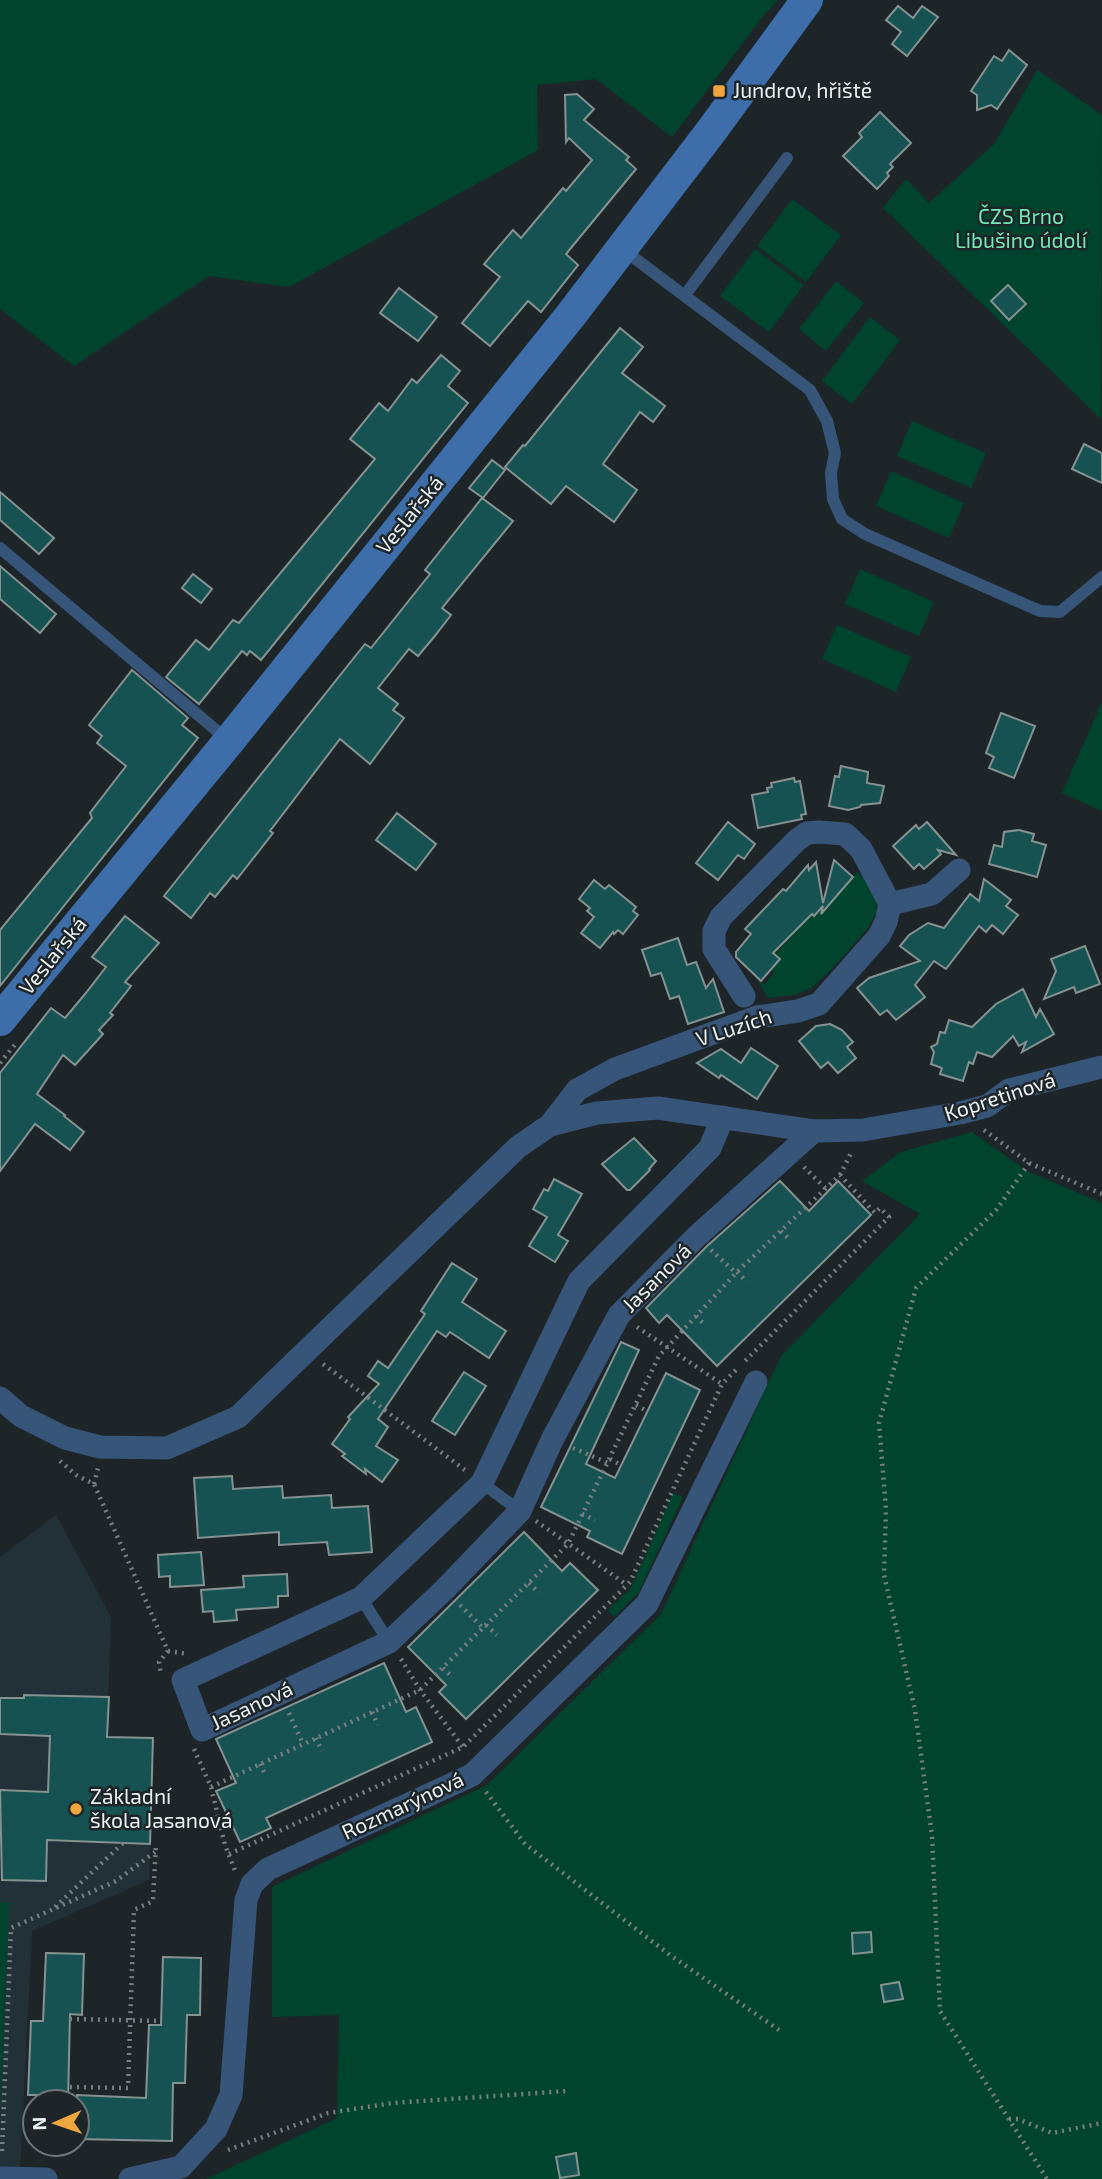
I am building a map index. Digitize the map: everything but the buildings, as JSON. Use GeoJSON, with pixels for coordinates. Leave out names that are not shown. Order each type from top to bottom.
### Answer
{"type":"FeatureCollection","features":[{"type":"Feature","properties":{"kind":"street","name":"Veslařská"},"geometry":{"type":"LineString","coordinates":[[0,1020],[229,741],[571,315],[807,0]]}},
{"type":"Feature","properties":{"kind":"street","name":"V Luzích"},"geometry":{"type":"LineString","coordinates":[[550,1125],[577,1090],[615,1069],[757,1017],[798,1011],[819,1004],[879,936],[890,904],[882,884],[867,864],[861,849],[845,834],[807,833],[721,917],[714,932],[714,949],[744,996]]}},
{"type":"Feature","properties":{"kind":"street"},"geometry":{"type":"LineString","coordinates":[[890,904],[932,894],[959,870]]}},
{"type":"Feature","properties":{"kind":"street","name":"Kopretinová"},"geometry":{"type":"LineString","coordinates":[[814,1131],[863,1130],[960,1113],[987,1105],[1009,1090],[1102,1067]]}},
{"type":"Feature","properties":{"kind":"street"},"geometry":{"type":"LineString","coordinates":[[0,1398],[21,1416],[65,1438],[100,1447],[167,1448],[238,1417],[517,1147],[550,1125],[597,1113],[658,1108],[814,1131]]}},
{"type":"Feature","properties":{"kind":"street","name":"Jasanová"},"geometry":{"type":"LineString","coordinates":[[723,1117],[710,1148],[579,1281],[482,1483],[361,1598],[183,1680],[202,1730],[389,1642],[445,1589],[520,1511],[552,1440],[619,1315],[696,1237],[814,1131]]}},
{"type":"Feature","properties":{"kind":"street","name":"Rozmarýnová"},"geometry":{"type":"LineString","coordinates":[[181,2167],[216,2129],[231,2095],[246,1900],[252,1884],[268,1869],[472,1775],[647,1604],[756,1382]]}},
{"type":"Feature","properties":{"kind":"street"},"geometry":{"type":"LineString","coordinates":[[130,2179],[181,2167]]}},
{"type":"Feature","properties":{"kind":"street"},"geometry":{"type":"LineString","coordinates":[[0,2178],[46,2179]]}},
{"type":"Feature","properties":{"kind":"lane"},"geometry":{"type":"LineString","coordinates":[[685,295],[787,158]]}},
{"type":"Feature","properties":{"kind":"lane"},"geometry":{"type":"LineString","coordinates":[[620,248],[810,390],[827,421],[835,453],[831,473],[833,499],[842,519],[864,534],[1040,611],[1060,612],[1102,577]]}},
{"type":"Feature","properties":{"kind":"lane"},"geometry":{"type":"LineString","coordinates":[[0,548],[229,741]]}},
{"type":"Feature","properties":{"kind":"lane"},"geometry":{"type":"LineString","coordinates":[[482,1483],[520,1511]]}},
{"type":"Feature","properties":{"kind":"lane"},"geometry":{"type":"LineString","coordinates":[[361,1598],[389,1642]]}},
{"type":"Feature","properties":{"kind":"path"},"geometry":{"type":"LineString","coordinates":[[960,1113],[1029,1163],[1102,1194]]}},
{"type":"Feature","properties":{"kind":"path"},"geometry":{"type":"LineString","coordinates":[[790,1153],[826,1189]]}},
{"type":"Feature","properties":{"kind":"path"},"geometry":{"type":"LineString","coordinates":[[1029,1163],[997,1209],[916,1288],[879,1423],[886,1508],[884,1575],[915,1710],[932,1836],[940,2011],[1047,2179]]}},
{"type":"Feature","properties":{"kind":"path"},"geometry":{"type":"LineString","coordinates":[[202,1770],[211,1787],[229,1854],[463,1747],[627,1585],[722,1384],[889,1217],[880,1208],[875,1213],[840,1175],[736,1273],[659,1356],[568,1544],[443,1668],[420,1690],[211,1787]]}},
{"type":"Feature","properties":{"kind":"path"},"geometry":{"type":"LineString","coordinates":[[781,1231],[790,1240]]}},
{"type":"Feature","properties":{"kind":"path"},"geometry":{"type":"LineString","coordinates":[[718,1256],[747,1282]]}},
{"type":"Feature","properties":{"kind":"path"},"geometry":{"type":"LineString","coordinates":[[619,1315],[722,1384]]}},
{"type":"Feature","properties":{"kind":"path"},"geometry":{"type":"LineString","coordinates":[[696,1316],[704,1324]]}},
{"type":"Feature","properties":{"kind":"path"},"geometry":{"type":"LineString","coordinates":[[319,1361],[482,1483]]}},
{"type":"Feature","properties":{"kind":"path"},"geometry":{"type":"LineString","coordinates":[[636,1405],[647,1411]]}},
{"type":"Feature","properties":{"kind":"path"},"geometry":{"type":"LineString","coordinates":[[569,1446],[621,1465]]}},
{"type":"Feature","properties":{"kind":"path"},"geometry":{"type":"LineString","coordinates":[[56,1457],[76,1475],[94,1485]]}},
{"type":"Feature","properties":{"kind":"path"},"geometry":{"type":"LineString","coordinates":[[99,1461],[94,1485],[168,1651],[159,1662],[164,1683]]}},
{"type":"Feature","properties":{"kind":"path"},"geometry":{"type":"LineString","coordinates":[[582,1514],[595,1520]]}},
{"type":"Feature","properties":{"kind":"path"},"geometry":{"type":"LineString","coordinates":[[558,1536],[627,1585]]}},
{"type":"Feature","properties":{"kind":"path"},"geometry":{"type":"LineString","coordinates":[[529,1583],[540,1593]]}},
{"type":"Feature","properties":{"kind":"path"},"geometry":{"type":"LineString","coordinates":[[466,1611],[497,1635]]}},
{"type":"Feature","properties":{"kind":"path"},"geometry":{"type":"LineString","coordinates":[[443,1668],[453,1678]]}},
{"type":"Feature","properties":{"kind":"path"},"geometry":{"type":"LineString","coordinates":[[411,1675],[463,1747]]}},
{"type":"Feature","properties":{"kind":"path"},"geometry":{"type":"LineString","coordinates":[[372,1712],[378,1725]]}},
{"type":"Feature","properties":{"kind":"path"},"geometry":{"type":"LineString","coordinates":[[293,1721],[303,1744]]}},
{"type":"Feature","properties":{"kind":"path"},"geometry":{"type":"LineString","coordinates":[[316,1738],[322,1751]]}},
{"type":"Feature","properties":{"kind":"path"},"geometry":{"type":"LineString","coordinates":[[260,1764],[266,1776]]}},
{"type":"Feature","properties":{"kind":"path"},"geometry":{"type":"LineString","coordinates":[[472,1775],[525,1844],[670,1955],[779,2030]]}},
{"type":"Feature","properties":{"kind":"path"},"geometry":{"type":"LineString","coordinates":[[52,1910],[123,1843]]}},
{"type":"Feature","properties":{"kind":"path"},"geometry":{"type":"LineString","coordinates":[[70,2087],[128,2088],[134,1910],[153,1901],[156,1844]]}},
{"type":"Feature","properties":{"kind":"path"},"geometry":{"type":"LineString","coordinates":[[2,2151],[11,1928],[116,1881],[155,1852]]}},
{"type":"Feature","properties":{"kind":"path"},"geometry":{"type":"LineString","coordinates":[[70,2019],[161,2021]]}},
{"type":"Feature","properties":{"kind":"path"},"geometry":{"type":"LineString","coordinates":[[181,2167],[328,2113],[393,2103],[567,2091]]}},
{"type":"Feature","properties":{"kind":"path"},"geometry":{"type":"LineString","coordinates":[[1009,2119],[1018,2119],[1052,2133],[1102,2123]]}},
{"type":"Feature","properties":{"kind":"shaded area","name":"Základní škola Jasanová"},"geometry":{"type":"Polygon","coordinates":[[[56,1515],[111,1617],[107,1737],[153,1738],[149,1880],[32,1931],[24,2088],[21,2088],[20,2171],[0,2171],[0,1557],[56,1515]]]}},
{"type":"Feature","properties":{"kind":"green space"},"geometry":{"type":"Polygon","coordinates":[[[0,0],[778,0],[672,137],[596,79],[537,85],[538,150],[289,287],[209,276],[74,366],[0,309],[0,0]]]}},
{"type":"Feature","properties":{"kind":"green space","name":"ČZS Brno Libušino údolí"},"geometry":{"type":"Polygon","coordinates":[[[1037,70],[1102,115],[1101,419],[883,208],[906,179],[929,203],[994,144],[1037,70]]]}},
{"type":"Feature","properties":{"kind":"green space"},"geometry":{"type":"Polygon","coordinates":[[[792,199],[841,235],[806,282],[757,246],[792,199]]]}},
{"type":"Feature","properties":{"kind":"green space"},"geometry":{"type":"Polygon","coordinates":[[[755,249],[804,285],[769,332],[720,296],[755,249]]]}},
{"type":"Feature","properties":{"kind":"green space"},"geometry":{"type":"Polygon","coordinates":[[[836,281],[864,303],[826,351],[799,329],[836,281]]]}},
{"type":"Feature","properties":{"kind":"green space"},"geometry":{"type":"Polygon","coordinates":[[[870,317],[900,340],[852,404],[822,381],[870,317]]]}},
{"type":"Feature","properties":{"kind":"green space"},"geometry":{"type":"Polygon","coordinates":[[[912,421],[986,453],[971,488],[897,456],[912,421]]]}},
{"type":"Feature","properties":{"kind":"green space"},"geometry":{"type":"Polygon","coordinates":[[[891,471],[964,503],[949,538],[876,506],[891,471]]]}},
{"type":"Feature","properties":{"kind":"green space"},"geometry":{"type":"Polygon","coordinates":[[[860,569],[934,602],[919,636],[845,604],[860,569]]]}},
{"type":"Feature","properties":{"kind":"green space"},"geometry":{"type":"Polygon","coordinates":[[[837,625],[911,657],[896,692],[822,659],[837,625]]]}},
{"type":"Feature","properties":{"kind":"green space"},"geometry":{"type":"Polygon","coordinates":[[[1102,702],[1102,811],[1062,793],[1102,702]]]}},
{"type":"Feature","properties":{"kind":"green space"},"geometry":{"type":"Polygon","coordinates":[[[857,872],[875,891],[877,911],[868,928],[832,969],[811,988],[794,995],[768,998],[758,981],[765,984],[774,973],[771,969],[780,959],[775,955],[811,913],[815,916],[857,872]]]}},
{"type":"Feature","properties":{"kind":"green space"},"geometry":{"type":"Polygon","coordinates":[[[972,1132],[1027,1171],[1102,1203],[1102,2179],[206,2179],[337,2118],[339,2015],[272,2017],[272,1887],[487,1785],[661,1614],[781,1356],[920,1214],[862,1181],[901,1152],[972,1132]]]}},
{"type":"Feature","properties":{"kind":"green space"},"geometry":{"type":"Polygon","coordinates":[[[673,1493],[683,1497],[639,1592],[614,1617],[608,1610],[631,1588],[673,1493]]]}},
{"type":"Feature","properties":{"kind":"green space"},"geometry":{"type":"Polygon","coordinates":[[[0,1902],[9,1902],[0,2115],[0,1902]]]}},
{"type":"Feature","properties":{"kind":"place","name":"Jundrov, hřiště"},"geometry":{"type":"Point","coordinates":[719,91]}},
{"type":"Feature","properties":{"kind":"place","name":"Základní škola Jasanová"},"geometry":{"type":"Point","coordinates":[76,1809]}}]}
